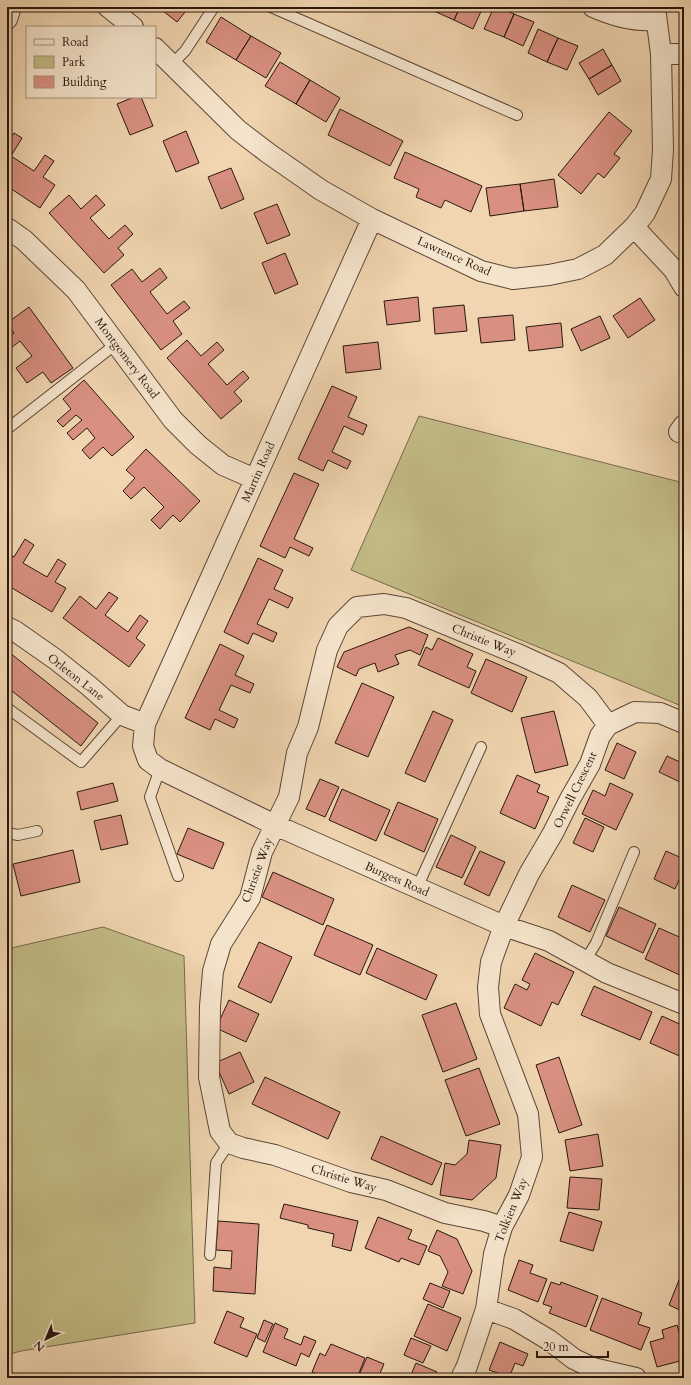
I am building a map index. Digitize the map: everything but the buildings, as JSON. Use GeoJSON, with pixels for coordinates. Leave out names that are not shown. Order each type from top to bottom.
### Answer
{"type":"FeatureCollection","features":[{"type":"Feature","properties":{"kind":"street"},"geometry":{"type":"LineString","coordinates":[[7,19],[11,7]]}},
{"type":"Feature","properties":{"kind":"street"},"geometry":{"type":"LineString","coordinates":[[108,7],[132,26]]}},
{"type":"Feature","properties":{"kind":"street"},"geometry":{"type":"LineString","coordinates":[[593,7],[612,15],[647,21],[656,13]]}},
{"type":"Feature","properties":{"kind":"street","name":"Lawrence Road"},"geometry":{"type":"LineString","coordinates":[[156,49],[205,99],[244,134],[321,190],[372,219],[481,271],[513,279],[549,275],[578,269],[605,255],[634,227],[645,213],[660,180],[663,150],[661,54],[656,13]]}},
{"type":"Feature","properties":{"kind":"street"},"geometry":{"type":"LineString","coordinates":[[661,54],[684,54]]}},
{"type":"Feature","properties":{"kind":"street","name":"Martin Road"},"geometry":{"type":"LineString","coordinates":[[145,724],[372,219]]}},
{"type":"Feature","properties":{"kind":"street"},"geometry":{"type":"LineString","coordinates":[[634,227],[674,270],[684,287]]}},
{"type":"Feature","properties":{"kind":"street","name":"Montgomery Road"},"geometry":{"type":"LineString","coordinates":[[7,228],[24,240],[76,290],[174,420],[198,445],[223,465],[255,479]]}},
{"type":"Feature","properties":{"kind":"street","name":"Christie Way"},"geometry":{"type":"LineString","coordinates":[[502,1227],[484,1221],[445,1213],[386,1190],[351,1182],[275,1155],[243,1148],[229,1143],[220,1131],[209,1077],[210,1006],[213,971],[221,944],[250,898],[262,852],[289,797],[297,753],[308,726],[327,650],[338,626],[357,607],[384,604],[406,608],[527,658],[559,673],[588,698],[608,725]]}},
{"type":"Feature","properties":{"kind":"street","name":"Orleton Lane"},"geometry":{"type":"LineString","coordinates":[[7,627],[15,631],[60,664],[122,714],[145,724]]}},
{"type":"Feature","properties":{"kind":"street"},"geometry":{"type":"LineString","coordinates":[[608,725],[635,712],[660,713],[684,723]]}},
{"type":"Feature","properties":{"kind":"street","name":"Burgess Road"},"geometry":{"type":"LineString","coordinates":[[145,724],[143,746],[148,760],[160,769],[275,825],[504,926],[549,941],[607,973],[684,1004]]}},
{"type":"Feature","properties":{"kind":"street","name":"Orwell Crescent"},"geometry":{"type":"LineString","coordinates":[[504,926],[529,874],[590,764],[600,736],[608,725]]}},
{"type":"Feature","properties":{"kind":"street","name":"Tolkien Way"},"geometry":{"type":"LineString","coordinates":[[461,1378],[467,1366],[486,1309],[494,1254],[502,1227],[519,1195],[532,1156],[528,1114],[490,1014],[488,987],[491,962],[504,926]]}},
{"type":"Feature","properties":{"kind":"street"},"geometry":{"type":"LineString","coordinates":[[486,1309],[514,1319],[549,1340],[574,1359],[593,1368],[636,1378]]}},
{"type":"Feature","properties":{"kind":"lane"},"geometry":{"type":"LineString","coordinates":[[171,65],[185,51],[214,7]]}},
{"type":"Feature","properties":{"kind":"lane"},"geometry":{"type":"LineString","coordinates":[[271,7],[517,115]]}},
{"type":"Feature","properties":{"kind":"lane"},"geometry":{"type":"LineString","coordinates":[[7,430],[116,344]]}},
{"type":"Feature","properties":{"kind":"lane"},"geometry":{"type":"LineString","coordinates":[[10,710],[81,762],[122,714]]}},
{"type":"Feature","properties":{"kind":"lane"},"geometry":{"type":"LineString","coordinates":[[417,888],[482,747]]}},
{"type":"Feature","properties":{"kind":"lane"},"geometry":{"type":"LineString","coordinates":[[160,769],[150,797],[178,876]]}},
{"type":"Feature","properties":{"kind":"lane"},"geometry":{"type":"LineString","coordinates":[[7,833],[18,835],[37,831]]}},
{"type":"Feature","properties":{"kind":"lane"},"geometry":{"type":"LineString","coordinates":[[585,961],[596,943],[634,852]]}},
{"type":"Feature","properties":{"kind":"lane"},"geometry":{"type":"LineString","coordinates":[[210,1255],[216,1163],[229,1143]]}},
{"type":"Feature","properties":{"kind":"green space"},"geometry":{"type":"Polygon","coordinates":[[[419,416],[684,483],[684,707],[351,570],[419,416]]]}},
{"type":"Feature","properties":{"kind":"green space"},"geometry":{"type":"Polygon","coordinates":[[[103,927],[184,956],[195,1323],[21,1351],[7,1355],[7,949],[103,927]]]}}]}
